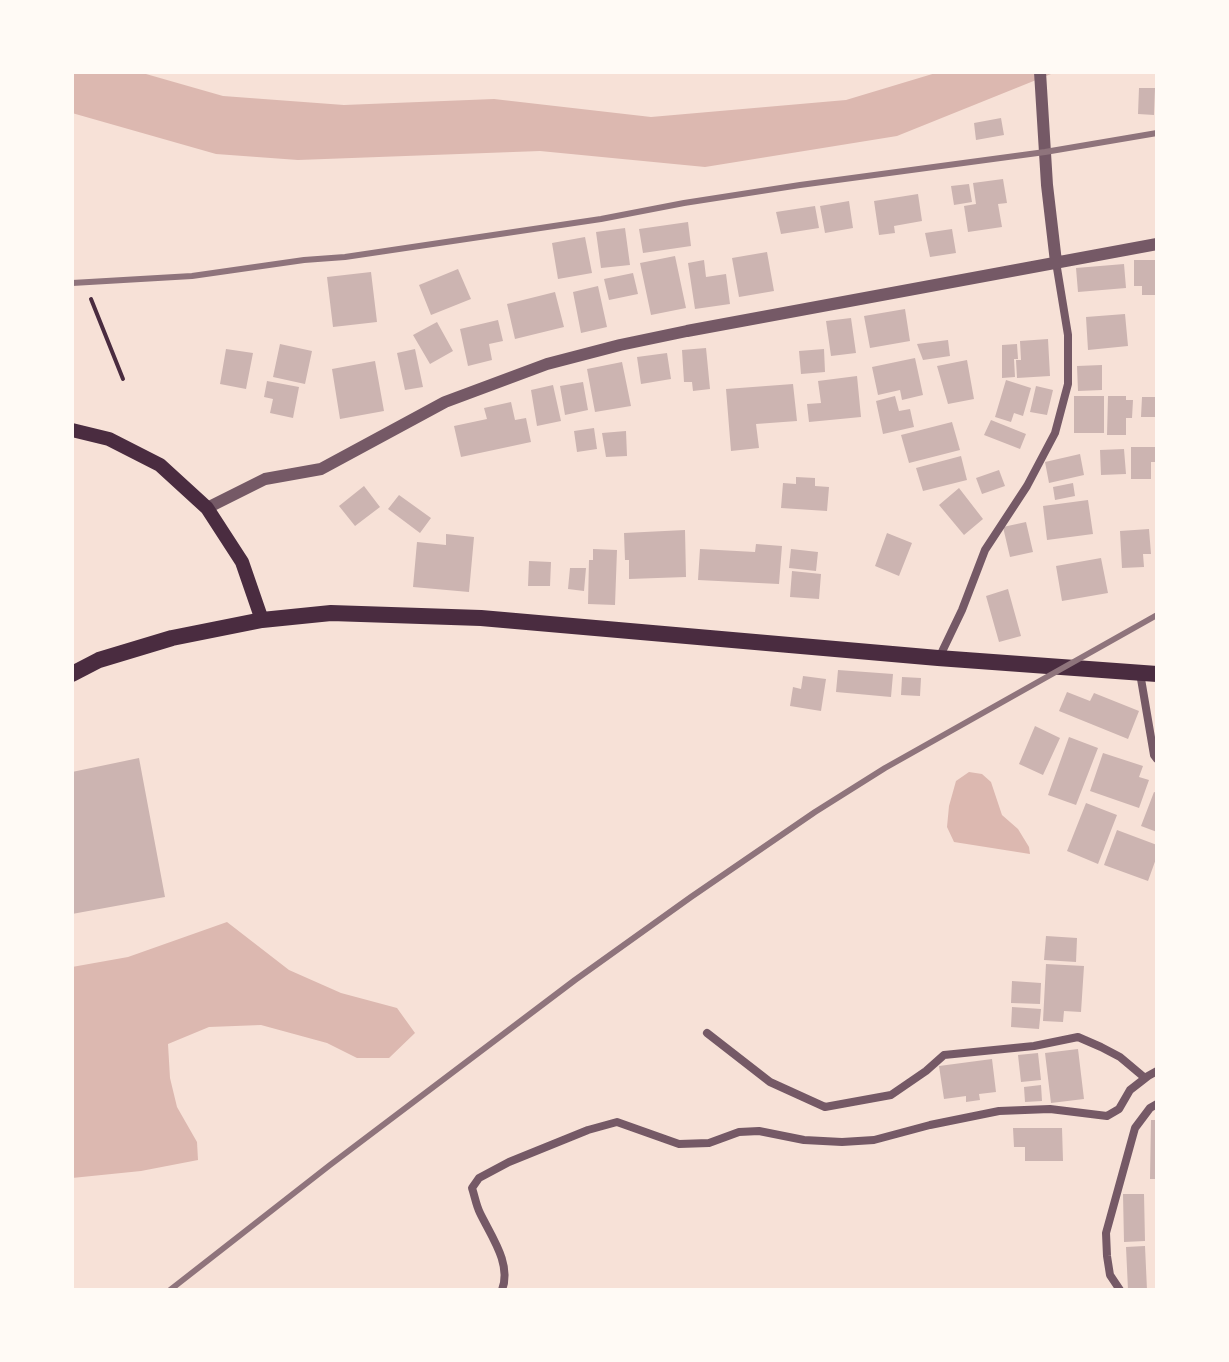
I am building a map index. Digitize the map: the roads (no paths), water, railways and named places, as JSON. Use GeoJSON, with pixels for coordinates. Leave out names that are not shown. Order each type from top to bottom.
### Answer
{"type":"FeatureCollection","features":[{"type":"Feature","properties":{"kind":"highway"},"geometry":{"type":"LineString","coordinates":[[72,674],[99,660],[172,638],[262,620],[331,613],[481,618],[1157,674]]}},
{"type":"Feature","properties":{"kind":"main road"},"geometry":{"type":"LineString","coordinates":[[72,430],[109,439],[160,465],[207,508],[242,562],[262,620]]}},
{"type":"Feature","properties":{"kind":"street"},"geometry":{"type":"LineString","coordinates":[[938,658],[962,610],[985,550],[1027,486],[1055,433],[1068,384],[1068,335],[1047,185],[1040,72]]}},
{"type":"Feature","properties":{"kind":"street"},"geometry":{"type":"LineString","coordinates":[[207,508],[265,479],[321,469],[445,402],[547,364],[687,331],[1157,244]]}},
{"type":"Feature","properties":{"kind":"street"},"geometry":{"type":"LineString","coordinates":[[1140,672],[1157,759]]}},
{"type":"Feature","properties":{"kind":"street"},"geometry":{"type":"LineString","coordinates":[[707,1033],[770,1082],[825,1107],[891,1095],[944,1055],[1034,1046],[1078,1037],[1120,1057],[1145,1078]]}},
{"type":"Feature","properties":{"kind":"street"},"geometry":{"type":"LineString","coordinates":[[502,1290],[506,1274],[499,1252],[478,1210],[472,1188],[479,1178],[509,1162],[588,1130],[617,1122],[679,1144],[709,1143],[739,1132],[759,1131],[804,1140],[842,1142],[874,1140],[999,1111],[1050,1109],[1107,1116],[1119,1109],[1130,1090],[1157,1071]]}},
{"type":"Feature","properties":{"kind":"street"},"geometry":{"type":"LineString","coordinates":[[1120,1290],[1110,1275],[1106,1233],[1135,1128],[1150,1108],[1157,1104]]}},
{"type":"Feature","properties":{"kind":"railway"},"geometry":{"type":"LineString","coordinates":[[72,283],[192,276],[345,257],[601,219],[800,185],[1045,152],[1157,133]]}},
{"type":"Feature","properties":{"kind":"railway"},"geometry":{"type":"LineString","coordinates":[[170,1290],[575,980],[815,812],[885,768],[1157,615]]}}]}
